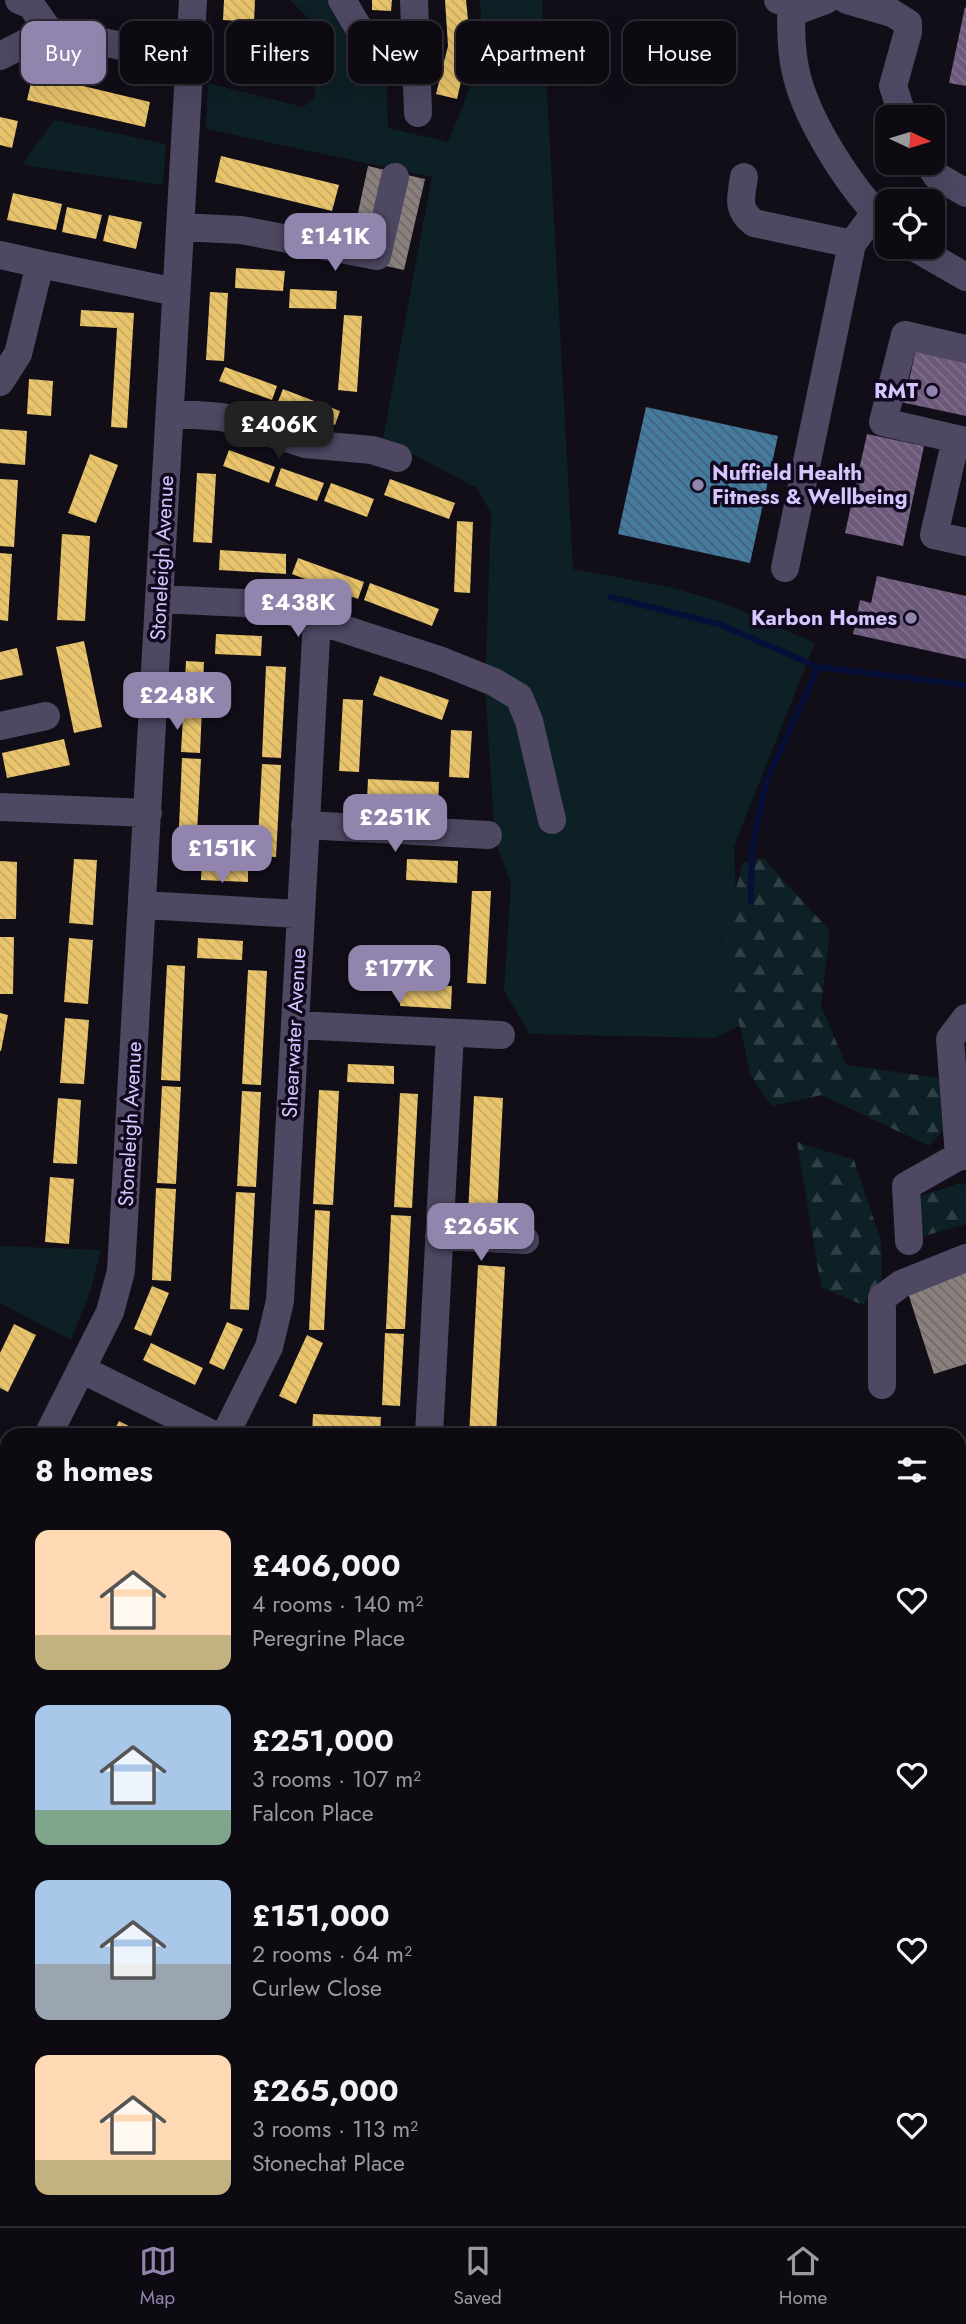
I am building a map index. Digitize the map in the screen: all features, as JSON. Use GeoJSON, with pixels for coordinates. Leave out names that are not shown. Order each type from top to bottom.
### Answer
{"type":"FeatureCollection","features":[{"type":"Feature","properties":{"kind":"street"},"geometry":{"type":"LineString","coordinates":[[19,0],[31,5],[42,21]]}},
{"type":"Feature","properties":{"kind":"street","name":"Stoneleigh Avenue"},"geometry":{"type":"LineString","coordinates":[[193,21],[194,0]]}},
{"type":"Feature","properties":{"kind":"street"},"geometry":{"type":"LineString","coordinates":[[342,0],[355,21]]}},
{"type":"Feature","properties":{"kind":"street"},"geometry":{"type":"LineString","coordinates":[[414,0],[415,21]]}},
{"type":"Feature","properties":{"kind":"street"},"geometry":{"type":"LineString","coordinates":[[826,0],[812,7],[784,4],[791,44],[806,104],[839,162],[875,210]]}},
{"type":"Feature","properties":{"kind":"street"},"geometry":{"type":"LineString","coordinates":[[847,0],[892,13],[908,23],[893,86],[899,105]]}},
{"type":"Feature","properties":{"kind":"street"},"geometry":{"type":"LineString","coordinates":[[0,56],[21,45]]}},
{"type":"Feature","properties":{"kind":"street","name":"Stoneleigh Avenue"},"geometry":{"type":"LineString","coordinates":[[52,1428],[110,1312],[121,1271],[189,84]]}},
{"type":"Feature","properties":{"kind":"street"},"geometry":{"type":"LineString","coordinates":[[417,84],[418,113]]}},
{"type":"Feature","properties":{"kind":"street"},"geometry":{"type":"LineString","coordinates":[[936,175],[966,193]]}},
{"type":"Feature","properties":{"kind":"street"},"geometry":{"type":"LineString","coordinates":[[181,227],[242,230],[377,257],[395,177]]}},
{"type":"Feature","properties":{"kind":"street"},"geometry":{"type":"LineString","coordinates":[[744,177],[739,206],[743,214],[754,223],[852,244]]}},
{"type":"Feature","properties":{"kind":"street"},"geometry":{"type":"LineString","coordinates":[[785,568],[852,244],[875,223]]}},
{"type":"Feature","properties":{"kind":"street"},"geometry":{"type":"LineString","coordinates":[[0,255],[176,292]]}},
{"type":"Feature","properties":{"kind":"street"},"geometry":{"type":"LineString","coordinates":[[935,259],[966,277]]}},
{"type":"Feature","properties":{"kind":"street"},"geometry":{"type":"LineString","coordinates":[[0,382],[21,345],[40,264]]}},
{"type":"Feature","properties":{"kind":"street"},"geometry":{"type":"LineString","coordinates":[[966,349],[905,335],[883,422],[961,440],[934,535],[966,542]]}},
{"type":"Feature","properties":{"kind":"street"},"geometry":{"type":"LineString","coordinates":[[170,413],[222,417],[305,443],[372,450],[398,458]]}},
{"type":"Feature","properties":{"kind":"street"},"geometry":{"type":"LineString","coordinates":[[160,599],[243,603],[317,620],[494,681],[519,697],[528,721],[552,820]]}},
{"type":"Feature","properties":{"kind":"street","name":"Shearwater Avenue"},"geometry":{"type":"LineString","coordinates":[[229,1428],[260,1368],[278,1314],[317,620]]}},
{"type":"Feature","properties":{"kind":"street"},"geometry":{"type":"LineString","coordinates":[[0,726],[46,716]]}},
{"type":"Feature","properties":{"kind":"street"},"geometry":{"type":"LineString","coordinates":[[0,807],[148,813]]}},
{"type":"Feature","properties":{"kind":"street"},"geometry":{"type":"LineString","coordinates":[[305,825],[488,835]]}},
{"type":"Feature","properties":{"kind":"street"},"geometry":{"type":"LineString","coordinates":[[142,905],[299,914]]}},
{"type":"Feature","properties":{"kind":"street"},"geometry":{"type":"LineString","coordinates":[[909,1241],[906,1186],[963,1156],[950,1039],[966,1018]]}},
{"type":"Feature","properties":{"kind":"street"},"geometry":{"type":"LineString","coordinates":[[295,1025],[501,1035]]}},
{"type":"Feature","properties":{"kind":"street"},"geometry":{"type":"LineString","coordinates":[[429,1428],[450,1033]]}},
{"type":"Feature","properties":{"kind":"street"},"geometry":{"type":"LineString","coordinates":[[439,1236],[525,1240]]}},
{"type":"Feature","properties":{"kind":"street"},"geometry":{"type":"LineString","coordinates":[[882,1385],[882,1298],[901,1284],[966,1258]]}},
{"type":"Feature","properties":{"kind":"street"},"geometry":{"type":"LineString","coordinates":[[81,1369],[200,1428]]}},
{"type":"Feature","properties":{"kind":"green space"},"geometry":{"type":"Polygon","coordinates":[[[290,0],[331,0],[353,21],[348,21],[348,84],[387,84],[388,128],[448,142],[472,84],[547,84],[573,569],[669,587],[721,602],[815,643],[734,846],[741,1025],[715,1038],[530,1034],[504,991],[511,884],[495,840],[485,689],[491,513],[477,488],[383,439],[432,177],[206,129],[208,84],[303,107],[315,97],[314,84],[334,84],[334,21],[308,21],[290,0]]]}},
{"type":"Feature","properties":{"kind":"green space"},"geometry":{"type":"Polygon","coordinates":[[[480,0],[542,0],[543,21],[481,21],[480,0]]]}},
{"type":"Feature","properties":{"kind":"green space"},"geometry":{"type":"Polygon","coordinates":[[[54,120],[166,144],[163,185],[22,165],[54,120]]]}},
{"type":"Feature","properties":{"kind":"green space"},"geometry":{"type":"Polygon","coordinates":[[[763,858],[830,931],[821,1006],[846,1065],[939,1078],[943,1131],[929,1146],[822,1095],[772,1106],[751,1076],[731,987],[725,928],[743,863],[763,858]]]}},
{"type":"Feature","properties":{"kind":"green space"},"geometry":{"type":"Polygon","coordinates":[[[797,1142],[854,1160],[881,1241],[882,1278],[863,1305],[821,1287],[797,1142]]]}},
{"type":"Feature","properties":{"kind":"green space"},"geometry":{"type":"Polygon","coordinates":[[[959,1184],[966,1185],[966,1224],[924,1236],[916,1226],[922,1195],[959,1184]]]}},
{"type":"Feature","properties":{"kind":"green space"},"geometry":{"type":"Polygon","coordinates":[[[0,1246],[101,1250],[90,1292],[71,1340],[0,1303],[0,1246]]]}},
{"type":"Feature","properties":{"kind":"building: Homes"},"geometry":{"type":"Polygon","coordinates":[[[224,0],[255,0],[254,21],[223,20],[224,0]]]}},
{"type":"Feature","properties":{"kind":"building: Homes"},"geometry":{"type":"Polygon","coordinates":[[[372,0],[392,0],[391,11],[372,10],[372,0]]]}},
{"type":"Feature","properties":{"kind":"building: Homes"},"geometry":{"type":"Polygon","coordinates":[[[445,0],[466,0],[468,21],[456,21],[456,84],[460,84],[457,99],[436,94],[438,84],[442,84],[442,70],[448,46],[445,0]]]}},
{"type":"Feature","properties":{"kind":"building: Homes"},"geometry":{"type":"Polygon","coordinates":[[[31,84],[75,84],[150,102],[145,127],[27,100],[31,84]]]}},
{"type":"Feature","properties":{"kind":"building: Homes"},"geometry":{"type":"Polygon","coordinates":[[[0,117],[18,121],[12,148],[0,145],[0,117]]]}},
{"type":"Feature","properties":{"kind":"building: Homes"},"geometry":{"type":"Polygon","coordinates":[[[221,156],[339,185],[332,211],[215,182],[221,156]]]}},
{"type":"Feature","properties":{"kind":"building: Homes"},"geometry":{"type":"Polygon","coordinates":[[[13,193],[62,204],[56,230],[7,220],[13,193]]]}},
{"type":"Feature","properties":{"kind":"building: Homes"},"geometry":{"type":"Polygon","coordinates":[[[67,207],[102,215],[96,239],[62,232],[67,207]]]}},
{"type":"Feature","properties":{"kind":"building: Homes"},"geometry":{"type":"Polygon","coordinates":[[[109,215],[142,222],[136,249],[103,241],[109,215]]]}},
{"type":"Feature","properties":{"kind":"building: Homes"},"geometry":{"type":"Polygon","coordinates":[[[236,268],[285,271],[283,291],[235,288],[236,268]]]}},
{"type":"Feature","properties":{"kind":"building: Homes"},"geometry":{"type":"Polygon","coordinates":[[[290,289],[337,291],[336,309],[289,308],[290,289]]]}},
{"type":"Feature","properties":{"kind":"building: Homes"},"geometry":{"type":"Polygon","coordinates":[[[210,292],[228,293],[224,361],[206,360],[210,292]]]}},
{"type":"Feature","properties":{"kind":"building: Homes"},"geometry":{"type":"Polygon","coordinates":[[[81,310],[134,313],[127,428],[111,427],[117,328],[80,326],[81,310]]]}},
{"type":"Feature","properties":{"kind":"building: Homes"},"geometry":{"type":"Polygon","coordinates":[[[344,315],[362,316],[357,392],[338,390],[344,315]]]}},
{"type":"Feature","properties":{"kind":"building: Homes"},"geometry":{"type":"Polygon","coordinates":[[[225,367],[277,386],[272,400],[219,381],[225,367]]]}},
{"type":"Feature","properties":{"kind":"building: Homes"},"geometry":{"type":"Polygon","coordinates":[[[29,379],[53,381],[51,416],[27,414],[29,379]]]}},
{"type":"Feature","properties":{"kind":"building: Homes"},"geometry":{"type":"Polygon","coordinates":[[[283,389],[340,411],[335,425],[277,404],[283,389]]]}},
{"type":"Feature","properties":{"kind":"building: Homes"},"geometry":{"type":"Polygon","coordinates":[[[0,429],[27,431],[25,465],[0,463],[0,429]]]}},
{"type":"Feature","properties":{"kind":"building: Homes"},"geometry":{"type":"Polygon","coordinates":[[[229,450],[275,467],[269,483],[223,466],[229,450]]]}},
{"type":"Feature","properties":{"kind":"building: Homes"},"geometry":{"type":"Polygon","coordinates":[[[90,454],[118,465],[96,523],[68,513],[90,454]]]}},
{"type":"Feature","properties":{"kind":"building: Homes"},"geometry":{"type":"Polygon","coordinates":[[[281,468],[324,483],[317,501],[275,486],[281,468]]]}},
{"type":"Feature","properties":{"kind":"building: Homes"},"geometry":{"type":"Polygon","coordinates":[[[197,473],[216,474],[212,543],[193,542],[197,473]]]}},
{"type":"Feature","properties":{"kind":"building: Homes"},"geometry":{"type":"Polygon","coordinates":[[[0,479],[18,480],[14,547],[0,546],[0,479]]]}},
{"type":"Feature","properties":{"kind":"building: Homes"},"geometry":{"type":"Polygon","coordinates":[[[390,479],[455,503],[449,519],[384,495],[390,479]]]}},
{"type":"Feature","properties":{"kind":"building: Homes"},"geometry":{"type":"Polygon","coordinates":[[[331,483],[374,499],[367,517],[324,501],[331,483]]]}},
{"type":"Feature","properties":{"kind":"building: Homes"},"geometry":{"type":"Polygon","coordinates":[[[457,521],[473,522],[470,593],[454,592],[457,521]]]}},
{"type":"Feature","properties":{"kind":"building: Homes"},"geometry":{"type":"Polygon","coordinates":[[[62,534],[90,536],[85,621],[57,620],[62,534]]]}},
{"type":"Feature","properties":{"kind":"building: Homes"},"geometry":{"type":"Polygon","coordinates":[[[220,550],[286,554],[286,574],[219,570],[220,550]]]}},
{"type":"Feature","properties":{"kind":"building: Homes"},"geometry":{"type":"Polygon","coordinates":[[[0,553],[12,554],[8,621],[0,620],[0,553]]]}},
{"type":"Feature","properties":{"kind":"building: Homes"},"geometry":{"type":"Polygon","coordinates":[[[298,558],[364,582],[358,599],[292,574],[298,558]]]}},
{"type":"Feature","properties":{"kind":"building: Homes"},"geometry":{"type":"Polygon","coordinates":[[[370,583],[439,609],[432,626],[364,600],[370,583]]]}},
{"type":"Feature","properties":{"kind":"building: Homes"},"geometry":{"type":"Polygon","coordinates":[[[216,634],[262,636],[261,656],[215,654],[216,634]]]}},
{"type":"Feature","properties":{"kind":"building: Homes"},"geometry":{"type":"Polygon","coordinates":[[[84,641],[102,727],[74,733],[56,647],[84,641]]]}},
{"type":"Feature","properties":{"kind":"building: Homes"},"geometry":{"type":"Polygon","coordinates":[[[17,648],[23,675],[0,680],[0,652],[17,648]]]}},
{"type":"Feature","properties":{"kind":"building: Homes"},"geometry":{"type":"Polygon","coordinates":[[[186,661],[204,662],[200,753],[181,752],[186,661]]]}},
{"type":"Feature","properties":{"kind":"building: Homes"},"geometry":{"type":"Polygon","coordinates":[[[266,666],[286,667],[281,758],[262,757],[266,666]]]}},
{"type":"Feature","properties":{"kind":"building: Homes"},"geometry":{"type":"Polygon","coordinates":[[[380,676],[449,700],[442,720],[373,695],[380,676]]]}},
{"type":"Feature","properties":{"kind":"building: Homes"},"geometry":{"type":"Polygon","coordinates":[[[343,699],[363,700],[359,772],[339,771],[343,699]]]}},
{"type":"Feature","properties":{"kind":"building: Homes"},"geometry":{"type":"Polygon","coordinates":[[[451,730],[472,731],[469,778],[449,777],[451,730]]]}},
{"type":"Feature","properties":{"kind":"building: Homes"},"geometry":{"type":"Polygon","coordinates":[[[64,739],[70,765],[7,778],[2,753],[64,739]]]}},
{"type":"Feature","properties":{"kind":"building: Homes"},"geometry":{"type":"Polygon","coordinates":[[[182,758],[201,759],[196,851],[178,850],[182,758]]]}},
{"type":"Feature","properties":{"kind":"building: Homes"},"geometry":{"type":"Polygon","coordinates":[[[262,764],[281,765],[276,857],[257,856],[262,764]]]}},
{"type":"Feature","properties":{"kind":"building: Homes"},"geometry":{"type":"Polygon","coordinates":[[[368,779],[439,782],[438,804],[367,800],[368,779]]]}},
{"type":"Feature","properties":{"kind":"building: Homes"},"geometry":{"type":"Polygon","coordinates":[[[202,858],[248,860],[248,882],[201,880],[202,858]]]}},
{"type":"Feature","properties":{"kind":"building: Homes"},"geometry":{"type":"Polygon","coordinates":[[[74,859],[97,860],[93,925],[69,923],[74,859]]]}},
{"type":"Feature","properties":{"kind":"building: Homes"},"geometry":{"type":"Polygon","coordinates":[[[407,859],[458,861],[457,883],[406,880],[407,859]]]}},
{"type":"Feature","properties":{"kind":"building: Homes"},"geometry":{"type":"Polygon","coordinates":[[[0,861],[17,862],[16,919],[0,919],[0,861]]]}},
{"type":"Feature","properties":{"kind":"building: Homes"},"geometry":{"type":"Polygon","coordinates":[[[472,891],[491,891],[486,984],[467,983],[472,891]]]}},
{"type":"Feature","properties":{"kind":"building: Homes"},"geometry":{"type":"Polygon","coordinates":[[[0,937],[14,937],[13,994],[0,994],[0,937]]]}},
{"type":"Feature","properties":{"kind":"building: Homes"},"geometry":{"type":"Polygon","coordinates":[[[69,938],[93,940],[88,1004],[64,1002],[69,938]]]}},
{"type":"Feature","properties":{"kind":"building: Homes"},"geometry":{"type":"Polygon","coordinates":[[[198,938],[243,941],[242,960],[197,958],[198,938]]]}},
{"type":"Feature","properties":{"kind":"building: Homes"},"geometry":{"type":"Polygon","coordinates":[[[167,965],[185,966],[180,1081],[161,1080],[167,965]]]}},
{"type":"Feature","properties":{"kind":"building: Homes"},"geometry":{"type":"Polygon","coordinates":[[[248,970],[267,971],[261,1085],[242,1084],[248,970]]]}},
{"type":"Feature","properties":{"kind":"building: Homes"},"geometry":{"type":"Polygon","coordinates":[[[401,984],[452,986],[451,1009],[400,1006],[401,984]]]}},
{"type":"Feature","properties":{"kind":"building: Homes"},"geometry":{"type":"Polygon","coordinates":[[[0,1013],[8,1015],[1,1051],[0,1051],[0,1013]]]}},
{"type":"Feature","properties":{"kind":"building: Homes"},"geometry":{"type":"Polygon","coordinates":[[[65,1018],[89,1020],[84,1084],[60,1083],[65,1018]]]}},
{"type":"Feature","properties":{"kind":"building: Homes"},"geometry":{"type":"Polygon","coordinates":[[[348,1064],[394,1066],[394,1084],[347,1082],[348,1064]]]}},
{"type":"Feature","properties":{"kind":"building: Homes"},"geometry":{"type":"Polygon","coordinates":[[[162,1086],[181,1087],[176,1184],[157,1183],[162,1086]]]}},
{"type":"Feature","properties":{"kind":"building: Homes"},"geometry":{"type":"Polygon","coordinates":[[[319,1090],[339,1091],[333,1205],[313,1204],[319,1090]]]}},
{"type":"Feature","properties":{"kind":"building: Homes"},"geometry":{"type":"Polygon","coordinates":[[[242,1091],[261,1092],[256,1187],[237,1186],[242,1091]]]}},
{"type":"Feature","properties":{"kind":"building: Homes"},"geometry":{"type":"Polygon","coordinates":[[[400,1093],[418,1094],[412,1208],[394,1207],[400,1093]]]}},
{"type":"Feature","properties":{"kind":"building: Homes"},"geometry":{"type":"Polygon","coordinates":[[[474,1096],[503,1098],[497,1216],[468,1214],[474,1096]]]}},
{"type":"Feature","properties":{"kind":"building: Homes"},"geometry":{"type":"Polygon","coordinates":[[[58,1098],[81,1100],[77,1164],[53,1163],[58,1098]]]}},
{"type":"Feature","properties":{"kind":"building: Homes"},"geometry":{"type":"Polygon","coordinates":[[[50,1177],[74,1179],[69,1244],[45,1242],[50,1177]]]}},
{"type":"Feature","properties":{"kind":"building: Homes"},"geometry":{"type":"Polygon","coordinates":[[[156,1188],[176,1189],[171,1281],[152,1280],[156,1188]]]}},
{"type":"Feature","properties":{"kind":"building: Homes"},"geometry":{"type":"Polygon","coordinates":[[[236,1192],[255,1193],[249,1310],[230,1309],[236,1192]]]}},
{"type":"Feature","properties":{"kind":"building: Homes"},"geometry":{"type":"Polygon","coordinates":[[[315,1210],[330,1211],[324,1330],[309,1330],[315,1210]]]}},
{"type":"Feature","properties":{"kind":"building: Homes"},"geometry":{"type":"Polygon","coordinates":[[[391,1215],[411,1216],[405,1329],[386,1329],[391,1215]]]}},
{"type":"Feature","properties":{"kind":"building: Homes"},"geometry":{"type":"Polygon","coordinates":[[[478,1265],[505,1267],[496,1428],[469,1428],[478,1265]]]}},
{"type":"Feature","properties":{"kind":"building: Homes"},"geometry":{"type":"Polygon","coordinates":[[[152,1286],[169,1293],[151,1336],[134,1329],[152,1286]]]}},
{"type":"Feature","properties":{"kind":"building: Homes"},"geometry":{"type":"Polygon","coordinates":[[[227,1322],[243,1329],[224,1370],[209,1363],[227,1322]]]}},
{"type":"Feature","properties":{"kind":"building: Homes"},"geometry":{"type":"Polygon","coordinates":[[[14,1324],[36,1335],[8,1392],[0,1388],[0,1353],[14,1324]]]}},
{"type":"Feature","properties":{"kind":"building: Homes"},"geometry":{"type":"Polygon","coordinates":[[[385,1333],[404,1334],[400,1406],[382,1405],[385,1333]]]}},
{"type":"Feature","properties":{"kind":"building: Homes"},"geometry":{"type":"Polygon","coordinates":[[[307,1335],[323,1343],[296,1404],[279,1396],[307,1335]]]}},
{"type":"Feature","properties":{"kind":"building: Homes"},"geometry":{"type":"Polygon","coordinates":[[[151,1343],[203,1368],[195,1385],[143,1360],[151,1343]]]}},
{"type":"Feature","properties":{"kind":"building: Homes"},"geometry":{"type":"Polygon","coordinates":[[[313,1414],[381,1417],[380,1428],[312,1428],[313,1414]]]}},
{"type":"Feature","properties":{"kind":"building: Homes"},"geometry":{"type":"Polygon","coordinates":[[[119,1421],[132,1428],[116,1428],[119,1421]]]}},
{"type":"Feature","properties":{"kind":"building: Offices"},"geometry":{"type":"Polygon","coordinates":[[[966,8],[966,86],[949,83],[966,8]]]}},
{"type":"Feature","properties":{"kind":"building: Offices","name":"RMT"},"geometry":{"type":"Polygon","coordinates":[[[916,349],[966,360],[966,416],[896,401],[901,379],[909,381],[916,349]]]}},
{"type":"Feature","properties":{"kind":"building: Offices"},"geometry":{"type":"Polygon","coordinates":[[[867,434],[924,446],[903,546],[845,533],[867,434]]]}},
{"type":"Feature","properties":{"kind":"building: Offices","name":"Karbon Homes"},"geometry":{"type":"Polygon","coordinates":[[[877,576],[966,596],[966,659],[853,634],[860,600],[871,603],[877,576]]]}},
{"type":"Feature","properties":{"kind":"building: Public","name":"Nuffield Health Fitness & Wellbeing"},"geometry":{"type":"Polygon","coordinates":[[[646,407],[778,436],[750,563],[618,534],[646,407]]]}},
{"type":"Feature","properties":{"kind":"building: Industry"},"geometry":{"type":"Polygon","coordinates":[[[368,166],[385,170],[369,240],[353,236],[368,166]]]}},
{"type":"Feature","properties":{"kind":"building: Industry"},"geometry":{"type":"Polygon","coordinates":[[[407,175],[425,179],[404,270],[386,266],[407,175]]]}},
{"type":"Feature","properties":{"kind":"building: Industry"},"geometry":{"type":"Polygon","coordinates":[[[966,1270],[966,1364],[934,1374],[907,1290],[966,1270]]]}},
{"type":"Feature","properties":{"kind":"waterway"},"geometry":{"type":"LineString","coordinates":[[611,597],[719,624],[818,667],[966,685]]}},
{"type":"Feature","properties":{"kind":"waterway"},"geometry":{"type":"LineString","coordinates":[[751,902],[752,848],[766,782],[818,667]]}},
{"type":"Feature","properties":{"kind":"place","name":"RMT"},"geometry":{"type":"Point","coordinates":[932,391]}},
{"type":"Feature","properties":{"kind":"place","name":"Nuffield Health Fitness & Wellbeing"},"geometry":{"type":"Point","coordinates":[698,485]}},
{"type":"Feature","properties":{"kind":"place","name":"Karbon Homes"},"geometry":{"type":"Point","coordinates":[911,618]}}]}
